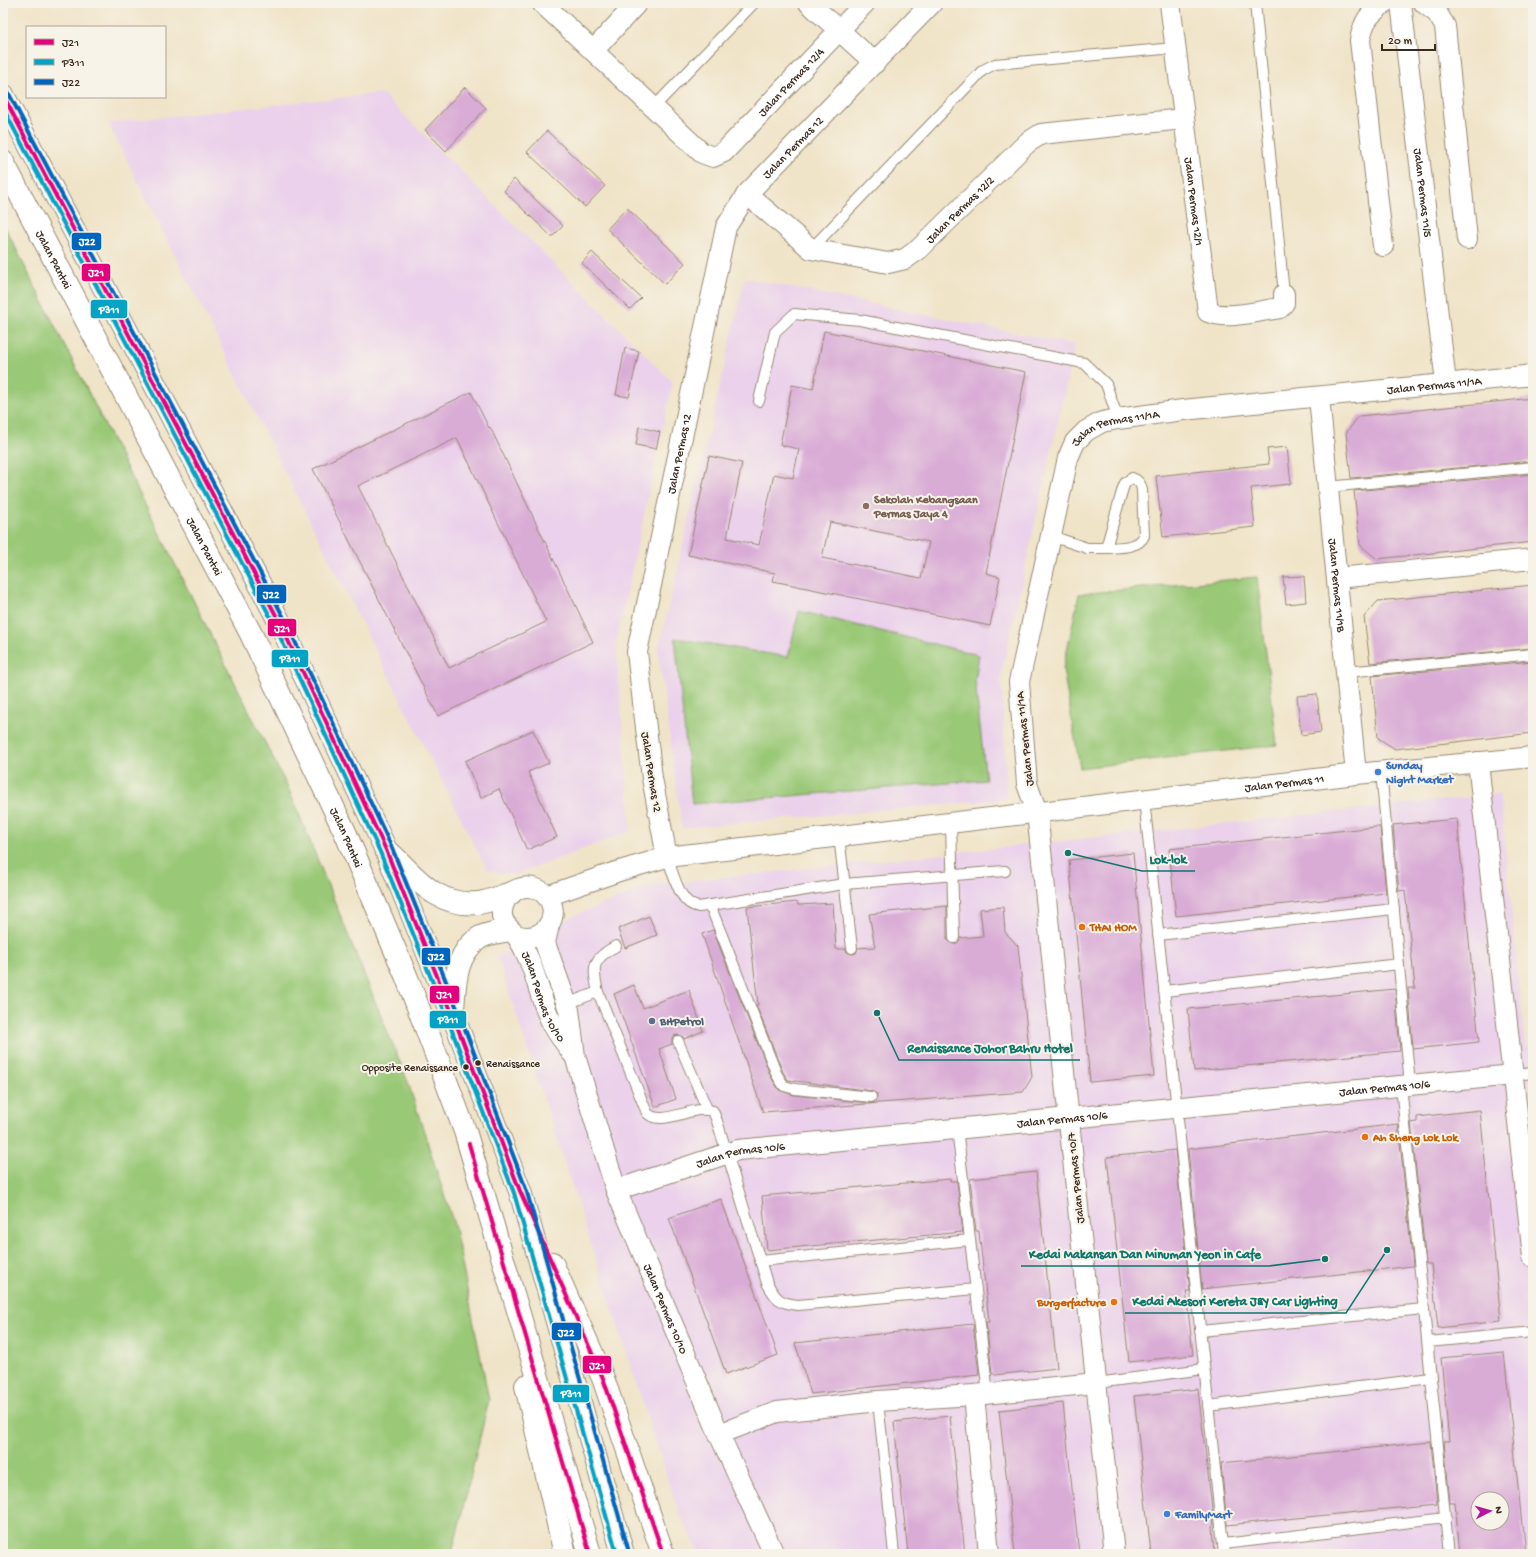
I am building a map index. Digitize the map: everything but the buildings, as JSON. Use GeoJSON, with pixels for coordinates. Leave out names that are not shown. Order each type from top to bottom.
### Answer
{"type":"FeatureCollection","features":[{"type":"Feature","properties":{"kind":"highway"},"geometry":{"type":"LineString","coordinates":[[3,95],[279,621],[386,850],[452,1012],[520,1191],[603,1378],[663,1554]]}},
{"type":"Feature","properties":{"kind":"highway","name":"Jalan Pantai"},"geometry":{"type":"LineString","coordinates":[[3,162],[251,634],[341,825],[407,978],[465,1131],[590,1554]]}},
{"type":"Feature","properties":{"kind":"highway"},"geometry":{"type":"LineString","coordinates":[[386,850],[430,891],[452,902],[479,903],[511,893]]}},
{"type":"Feature","properties":{"kind":"highway"},"geometry":{"type":"LineString","coordinates":[[452,1012],[456,974],[465,951],[480,937],[512,933]]}},
{"type":"Feature","properties":{"kind":"highway"},"geometry":{"type":"LineString","coordinates":[[478,1172],[565,1554]]}},
{"type":"Feature","properties":{"kind":"highway"},"geometry":{"type":"LineString","coordinates":[[520,1191],[623,1554]]}},
{"type":"Feature","properties":{"kind":"street"},"geometry":{"type":"LineString","coordinates":[[542,3],[652,108]]}},
{"type":"Feature","properties":{"kind":"street"},"geometry":{"type":"LineString","coordinates":[[593,51],[638,3]]}},
{"type":"Feature","properties":{"kind":"street"},"geometry":{"type":"LineString","coordinates":[[809,3],[875,63]]}},
{"type":"Feature","properties":{"kind":"street","name":"Jalan Permas 12/4"},"geometry":{"type":"LineString","coordinates":[[652,108],[702,152],[713,157],[724,152],[866,3]]}},
{"type":"Feature","properties":{"kind":"street","name":"Jalan Permas 12"},"geometry":{"type":"LineString","coordinates":[[667,857],[652,778],[637,652],[726,227],[747,194],[932,3]]}},
{"type":"Feature","properties":{"kind":"street","name":"Jalan Permas 12/1"},"geometry":{"type":"LineString","coordinates":[[1170,3],[1183,119],[1208,312],[1217,315],[1228,315],[1280,308],[1284,303],[1284,294]]}},
{"type":"Feature","properties":{"kind":"street"},"geometry":{"type":"LineString","coordinates":[[1383,246],[1360,40],[1364,24],[1374,11],[1384,3]]}},
{"type":"Feature","properties":{"kind":"street","name":"Jalan Permas 11/5"},"geometry":{"type":"LineString","coordinates":[[1401,3],[1446,383]]}},
{"type":"Feature","properties":{"kind":"street"},"geometry":{"type":"LineString","coordinates":[[1424,3],[1437,13],[1445,26],[1467,239]]}},
{"type":"Feature","properties":{"kind":"street","name":"Jalan Permas 12/2"},"geometry":{"type":"LineString","coordinates":[[810,249],[888,263],[905,259],[919,249],[1027,143],[1041,134],[1183,119]]}},
{"type":"Feature","properties":{"kind":"street"},"geometry":{"type":"LineString","coordinates":[[747,194],[810,249]]}},
{"type":"Feature","properties":{"kind":"street","name":"Jalan Permas 11/1A"},"geometry":{"type":"LineString","coordinates":[[1068,1117],[1037,812],[1027,784],[1019,682],[1068,458],[1075,442],[1086,431],[1102,422],[1118,419],[1183,410],[1533,374]]}},
{"type":"Feature","properties":{"kind":"street","name":"Jalan Permas 11/1B"},"geometry":{"type":"LineString","coordinates":[[1319,397],[1356,774]]}},
{"type":"Feature","properties":{"kind":"street"},"geometry":{"type":"LineString","coordinates":[[1337,578],[1533,558]]}},
{"type":"Feature","properties":{"kind":"street","name":"Jalan Permas 11"},"geometry":{"type":"LineString","coordinates":[[667,857],[1381,771],[1533,756]]}},
{"type":"Feature","properties":{"kind":"street"},"geometry":{"type":"LineString","coordinates":[[1478,762],[1533,1257]]}},
{"type":"Feature","properties":{"kind":"street"},"geometry":{"type":"LineString","coordinates":[[547,896],[616,872],[667,857]]}},
{"type":"Feature","properties":{"kind":"street"},"geometry":{"type":"LineString","coordinates":[[522,888],[533,888],[547,896],[552,911],[549,925],[538,935],[523,937],[512,933],[502,916],[502,907],[511,893],[522,888]]}},
{"type":"Feature","properties":{"kind":"street","name":"Jalan Permas 10/10"},"geometry":{"type":"LineString","coordinates":[[549,925],[545,943],[569,1010],[575,1056],[616,1190],[718,1434],[774,1554]]}},
{"type":"Feature","properties":{"kind":"street","name":"Jalan Permas 10/10"},"geometry":{"type":"LineString","coordinates":[[512,933],[526,952],[552,1023],[575,1056]]}},
{"type":"Feature","properties":{"kind":"street","name":"Jalan Permas 10/6"},"geometry":{"type":"LineString","coordinates":[[616,1190],[738,1150],[1177,1106],[1513,1075]]}},
{"type":"Feature","properties":{"kind":"street","name":"Jalan Permas 10/7"},"geometry":{"type":"LineString","coordinates":[[1068,1117],[1114,1554]]}},
{"type":"Feature","properties":{"kind":"street"},"geometry":{"type":"LineString","coordinates":[[718,1434],[777,1412],[878,1401],[981,1394],[1096,1383]]}},
{"type":"Feature","properties":{"kind":"street"},"geometry":{"type":"LineString","coordinates":[[981,1394],[989,1554]]}},
{"type":"Feature","properties":{"kind":"lane"},"geometry":{"type":"LineString","coordinates":[[652,108],[754,3]]}},
{"type":"Feature","properties":{"kind":"lane"},"geometry":{"type":"LineString","coordinates":[[1255,3],[1284,294]]}},
{"type":"Feature","properties":{"kind":"lane"},"geometry":{"type":"LineString","coordinates":[[810,249],[984,70],[995,64],[1175,48]]}},
{"type":"Feature","properties":{"kind":"lane"},"geometry":{"type":"LineString","coordinates":[[759,401],[775,332],[794,314],[860,320],[1084,363],[1106,384],[1118,419]]}},
{"type":"Feature","properties":{"kind":"lane"},"geometry":{"type":"LineString","coordinates":[[1328,487],[1533,467]]}},
{"type":"Feature","properties":{"kind":"lane"},"geometry":{"type":"LineString","coordinates":[[1051,536],[1088,548],[1106,548],[1133,545],[1142,540],[1144,536],[1142,490],[1141,485],[1136,479],[1132,478],[1125,483],[1106,548]]}},
{"type":"Feature","properties":{"kind":"lane"},"geometry":{"type":"LineString","coordinates":[[1346,672],[1533,654]]}},
{"type":"Feature","properties":{"kind":"lane"},"geometry":{"type":"LineString","coordinates":[[1381,771],[1399,964],[1406,1085],[1424,1309],[1449,1554]]}},
{"type":"Feature","properties":{"kind":"lane"},"geometry":{"type":"LineString","coordinates":[[1144,799],[1224,1549],[1446,1518]]}},
{"type":"Feature","properties":{"kind":"lane"},"geometry":{"type":"LineString","coordinates":[[951,823],[954,938]]}},
{"type":"Feature","properties":{"kind":"lane"},"geometry":{"type":"LineString","coordinates":[[839,836],[852,948]]}},
{"type":"Feature","properties":{"kind":"lane"},"geometry":{"type":"LineString","coordinates":[[667,857],[684,898],[692,906],[699,907],[844,884],[1005,871]]}},
{"type":"Feature","properties":{"kind":"lane"},"geometry":{"type":"LineString","coordinates":[[710,905],[777,1075],[784,1086],[796,1089],[871,1097]]}},
{"type":"Feature","properties":{"kind":"lane"},"geometry":{"type":"LineString","coordinates":[[1158,935],[1394,909]]}},
{"type":"Feature","properties":{"kind":"lane"},"geometry":{"type":"LineString","coordinates":[[616,946],[601,954],[594,968],[598,992],[647,1113],[652,1118],[657,1119],[707,1109],[712,1111],[717,1121],[767,1282],[774,1296],[784,1304],[798,1305],[976,1289]]}},
{"type":"Feature","properties":{"kind":"lane"},"geometry":{"type":"LineString","coordinates":[[1164,991],[1399,964]]}},
{"type":"Feature","properties":{"kind":"lane"},"geometry":{"type":"LineString","coordinates":[[566,1004],[598,992]]}},
{"type":"Feature","properties":{"kind":"lane"},"geometry":{"type":"LineString","coordinates":[[678,1041],[707,1109]]}},
{"type":"Feature","properties":{"kind":"lane"},"geometry":{"type":"LineString","coordinates":[[1513,1075],[1533,1073]]}},
{"type":"Feature","properties":{"kind":"lane"},"geometry":{"type":"LineString","coordinates":[[957,1128],[976,1289],[981,1394]]}},
{"type":"Feature","properties":{"kind":"lane"},"geometry":{"type":"LineString","coordinates":[[760,1261],[970,1240]]}},
{"type":"Feature","properties":{"kind":"lane"},"geometry":{"type":"LineString","coordinates":[[1200,1331],[1424,1309]]}},
{"type":"Feature","properties":{"kind":"lane"},"geometry":{"type":"LineString","coordinates":[[1428,1342],[1533,1332]]}},
{"type":"Feature","properties":{"kind":"lane"},"geometry":{"type":"LineString","coordinates":[[1096,1383],[1204,1369]]}},
{"type":"Feature","properties":{"kind":"lane"},"geometry":{"type":"LineString","coordinates":[[1208,1406],[1431,1378]]}},
{"type":"Feature","properties":{"kind":"lane"},"geometry":{"type":"LineString","coordinates":[[878,1401],[894,1554]]}},
{"type":"Feature","properties":{"kind":"shaded area"},"geometry":{"type":"Polygon","coordinates":[[[382,93],[673,382],[616,643],[631,831],[515,875],[487,870],[108,123],[382,93]]]}},
{"type":"Feature","properties":{"kind":"shaded area","name":"Sekolah Kebangsaan Permas Jaya 4"},"geometry":{"type":"Polygon","coordinates":[[[745,278],[1075,345],[1001,676],[1007,799],[682,828],[658,651],[745,278]]]}},
{"type":"Feature","properties":{"kind":"shaded area"},"geometry":{"type":"Polygon","coordinates":[[[1500,794],[1525,1046],[1533,1046],[1533,1554],[700,1554],[678,1511],[497,956],[576,915],[652,885],[1500,794]]]}},
{"type":"Feature","properties":{"kind":"green space"},"geometry":{"type":"Polygon","coordinates":[[[3,223],[290,792],[408,1082],[455,1228],[489,1400],[452,1554],[3,1554],[3,223]]]}},
{"type":"Feature","properties":{"kind":"green space"},"geometry":{"type":"Polygon","coordinates":[[[1257,577],[1277,745],[1080,768],[1063,669],[1079,594],[1257,577]]]}},
{"type":"Feature","properties":{"kind":"green space"},"geometry":{"type":"Polygon","coordinates":[[[799,611],[979,655],[975,681],[986,780],[692,804],[675,638],[788,657],[799,611]]]}},
{"type":"Feature","properties":{"kind":"transit line","name":"J22"},"geometry":{"type":"LineString","coordinates":[[8,92],[284,618],[392,848],[458,1011],[526,1189],[629,1552]]}},
{"type":"Feature","properties":{"kind":"transit line","name":"J21"},"geometry":{"type":"LineString","coordinates":[[3,95],[279,621],[386,850],[452,1013],[520,1191],[603,1378],[663,1554]]}},
{"type":"Feature","properties":{"kind":"transit line","name":"P311"},"geometry":{"type":"LineString","coordinates":[[3,108],[274,624],[380,852],[446,1015],[514,1193],[617,1554]]}},
{"type":"Feature","properties":{"kind":"transit line","name":"J21"},"geometry":{"type":"LineString","coordinates":[[469,1144],[590,1554]]}},
{"type":"Feature","properties":{"kind":"place","name":"Sekolah Kebangsaan Permas Jaya 4"},"geometry":{"type":"Point","coordinates":[866,506]}},
{"type":"Feature","properties":{"kind":"place","name":"Sunday Night Market"},"geometry":{"type":"Point","coordinates":[1378,772]}},
{"type":"Feature","properties":{"kind":"place","name":"Lok-lok"},"geometry":{"type":"Point","coordinates":[1068,853]}},
{"type":"Feature","properties":{"kind":"place","name":"THAI HOM"},"geometry":{"type":"Point","coordinates":[1082,927]}},
{"type":"Feature","properties":{"kind":"place","name":"Renaissance Johor Bahru Hotel"},"geometry":{"type":"Point","coordinates":[877,1013]}},
{"type":"Feature","properties":{"kind":"place","name":"BHPetrol"},"geometry":{"type":"Point","coordinates":[652,1021]}},
{"type":"Feature","properties":{"kind":"place","name":"Renaissance"},"geometry":{"type":"Point","coordinates":[478,1063]}},
{"type":"Feature","properties":{"kind":"place","name":"Opposite Renaissance"},"geometry":{"type":"Point","coordinates":[466,1067]}},
{"type":"Feature","properties":{"kind":"place","name":"Ah Sheng Lok Lok"},"geometry":{"type":"Point","coordinates":[1365,1137]}},
{"type":"Feature","properties":{"kind":"place","name":"Kedai Akesori Kereta J&Y Car Lighting"},"geometry":{"type":"Point","coordinates":[1387,1250]}},
{"type":"Feature","properties":{"kind":"place","name":"Kedai Makansan Dan Minuman Yeon in Cafe"},"geometry":{"type":"Point","coordinates":[1325,1259]}},
{"type":"Feature","properties":{"kind":"place","name":"Burgerfacture"},"geometry":{"type":"Point","coordinates":[1114,1302]}},
{"type":"Feature","properties":{"kind":"place","name":"FamilyMart"},"geometry":{"type":"Point","coordinates":[1167,1514]}}]}
